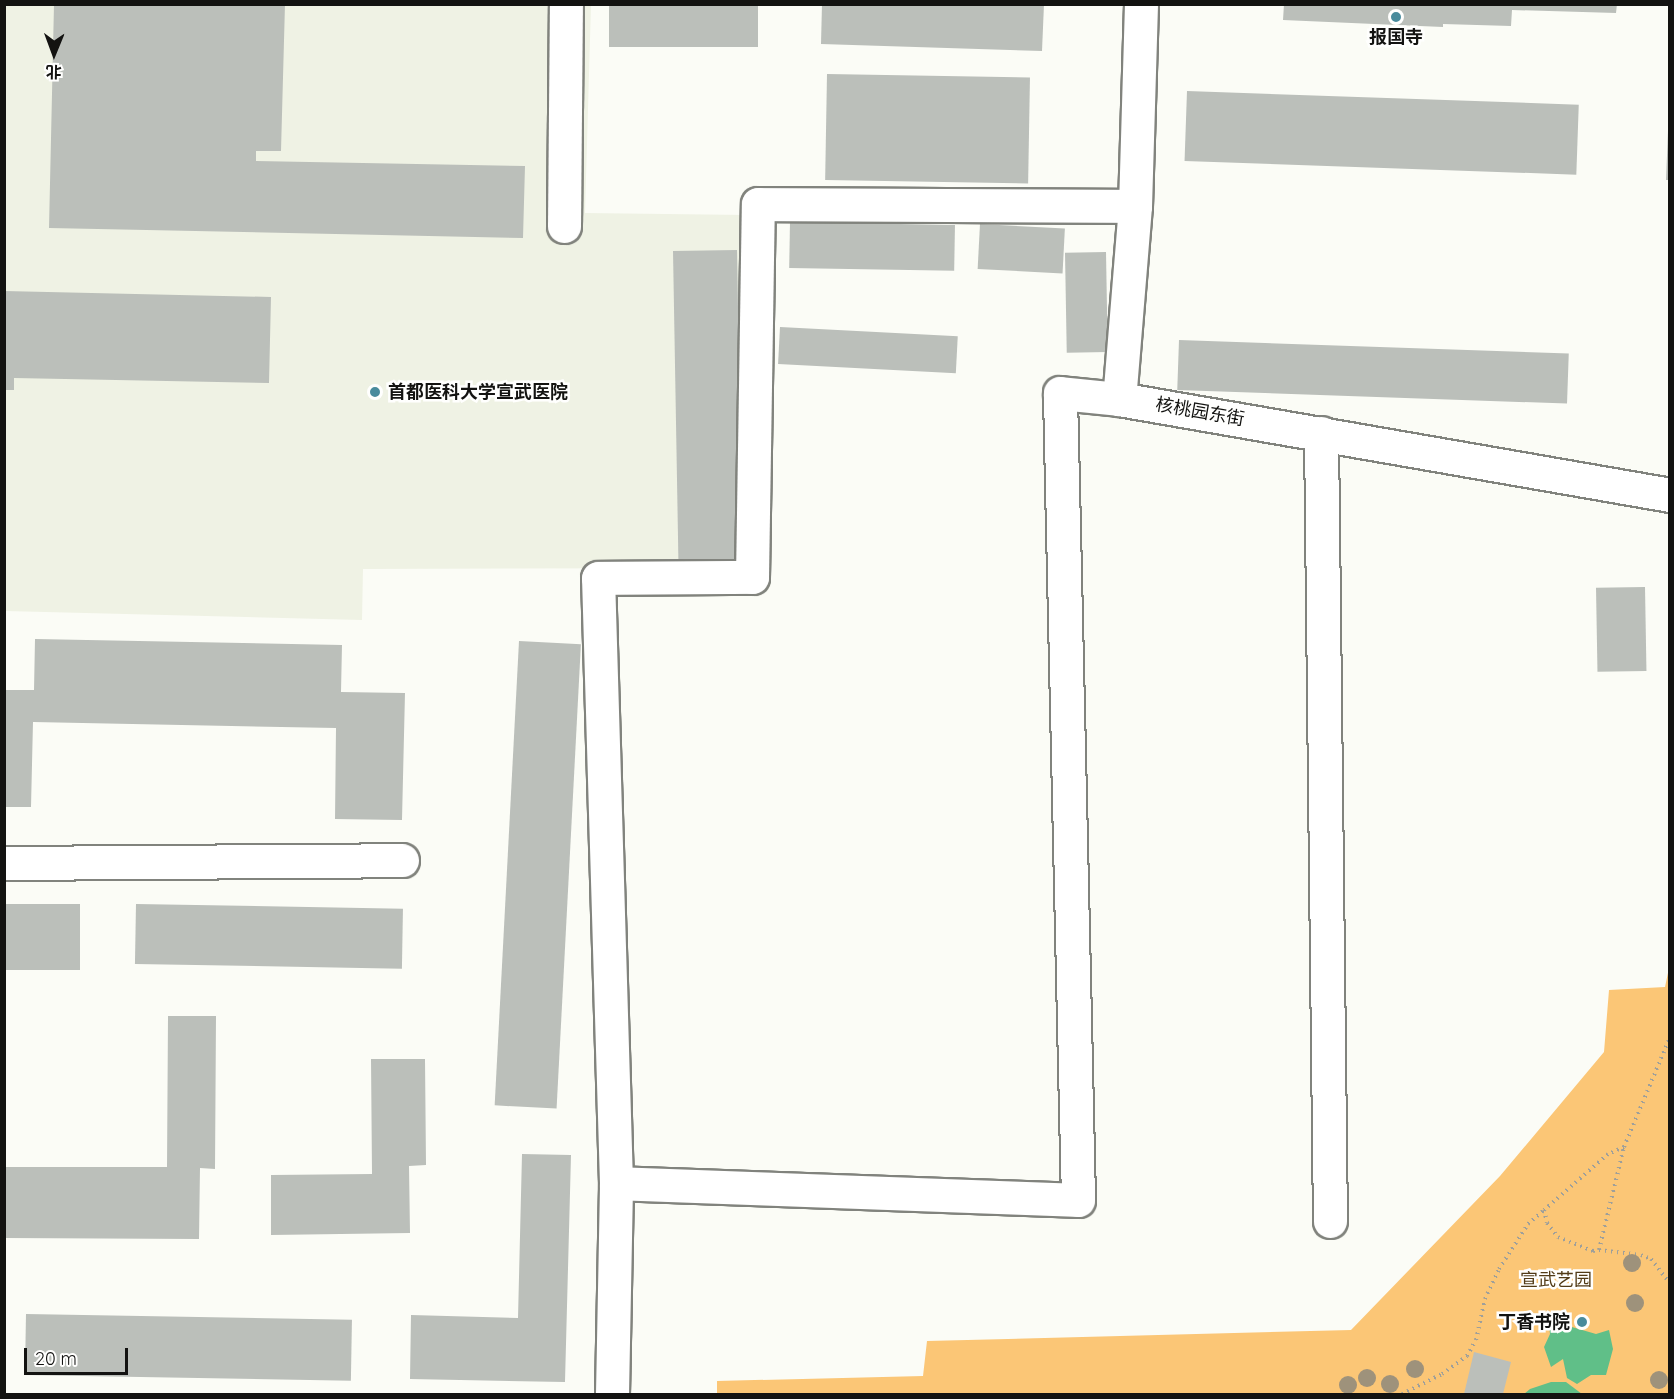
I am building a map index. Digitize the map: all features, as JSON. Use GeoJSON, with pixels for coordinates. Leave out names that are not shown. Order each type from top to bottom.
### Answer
{"type":"FeatureCollection","features":[{"type":"Feature","properties":{"kind":"street"},"geometry":{"type":"LineString","coordinates":[[564,226],[566,4]]}},
{"type":"Feature","properties":{"kind":"street"},"geometry":{"type":"LineString","coordinates":[[1119,399],[1135,206],[1141,4]]}},
{"type":"Feature","properties":{"kind":"street"},"geometry":{"type":"LineString","coordinates":[[612,1395],[616,1183],[598,578],[752,577],[758,204],[1135,206]]}},
{"type":"Feature","properties":{"kind":"street","name":"核桃园东街"},"geometry":{"type":"LineString","coordinates":[[616,1183],[1078,1200],[1060,393],[1119,399],[1670,495]]}},
{"type":"Feature","properties":{"kind":"street"},"geometry":{"type":"LineString","coordinates":[[1321,433],[1330,1221]]}},
{"type":"Feature","properties":{"kind":"street"},"geometry":{"type":"LineString","coordinates":[[4,863],[402,860]]}},
{"type":"Feature","properties":{"kind":"path"},"geometry":{"type":"LineString","coordinates":[[1599,1250],[1624,1147],[1670,1037]]}},
{"type":"Feature","properties":{"kind":"path"},"geometry":{"type":"LineString","coordinates":[[1402,1395],[1442,1374],[1467,1356],[1476,1340],[1485,1299],[1499,1269],[1528,1224],[1608,1154],[1624,1147]]}},
{"type":"Feature","properties":{"kind":"path"},"geometry":{"type":"LineString","coordinates":[[1544,1210],[1547,1223],[1558,1237],[1593,1251],[1641,1255],[1651,1259],[1670,1282]]}},
{"type":"Feature","properties":{"kind":"shaded area","name":"首都医科大学宣武医院"},"geometry":{"type":"Polygon","coordinates":[[[5,5],[591,5],[585,213],[747,215],[745,568],[363,569],[362,620],[5,611],[5,5]]]}},
{"type":"Feature","properties":{"kind":"shaded area"},"geometry":{"type":"Polygon","coordinates":[[[1557,1313],[1562,1317],[1565,1325],[1596,1334],[1609,1330],[1613,1349],[1606,1375],[1591,1375],[1577,1384],[1567,1378],[1563,1359],[1551,1367],[1544,1347],[1550,1334],[1548,1317],[1557,1313]]]}},
{"type":"Feature","properties":{"kind":"shaded area"},"geometry":{"type":"Polygon","coordinates":[[[1551,1382],[1566,1382],[1582,1394],[1524,1394],[1530,1389],[1551,1382]]]}},
{"type":"Feature","properties":{"kind":"green space","name":"宣武艺园"},"geometry":{"type":"Polygon","coordinates":[[[1669,968],[1669,1394],[717,1394],[717,1381],[923,1376],[927,1341],[1351,1330],[1500,1176],[1604,1052],[1609,990],[1665,987],[1669,968]]]}},
{"type":"Feature","properties":{"kind":"building"},"geometry":{"type":"Polygon","coordinates":[[[54,4],[285,4],[281,151],[256,151],[256,161],[525,166],[523,238],[49,228],[54,4]]]}},
{"type":"Feature","properties":{"kind":"building"},"geometry":{"type":"Polygon","coordinates":[[[822,4],[1044,4],[1042,51],[821,44],[822,4]]]}},
{"type":"Feature","properties":{"kind":"building","name":"报国寺"},"geometry":{"type":"Polygon","coordinates":[[[1284,4],[1617,4],[1616,13],[1512,10],[1511,26],[1443,24],[1443,27],[1283,20],[1284,4]]]}},
{"type":"Feature","properties":{"kind":"building"},"geometry":{"type":"Polygon","coordinates":[[[609,5],[758,5],[758,47],[609,47],[609,5]]]}},
{"type":"Feature","properties":{"kind":"building"},"geometry":{"type":"Polygon","coordinates":[[[827,74],[1030,78],[1028,184],[825,180],[827,74]]]}},
{"type":"Feature","properties":{"kind":"building"},"geometry":{"type":"Polygon","coordinates":[[[1187,91],[1579,105],[1576,175],[1185,161],[1187,91]]]}},
{"type":"Feature","properties":{"kind":"building"},"geometry":{"type":"Polygon","coordinates":[[[1668,131],[1670,131],[1670,180],[1666,180],[1668,131]]]}},
{"type":"Feature","properties":{"kind":"building"},"geometry":{"type":"Polygon","coordinates":[[[790,222],[955,225],[954,271],[789,268],[790,222]]]}},
{"type":"Feature","properties":{"kind":"building"},"geometry":{"type":"Polygon","coordinates":[[[980,224],[1065,228],[1063,273],[978,269],[980,224]]]}},
{"type":"Feature","properties":{"kind":"building"},"geometry":{"type":"Polygon","coordinates":[[[737,250],[742,563],[678,564],[673,251],[737,250]]]}},
{"type":"Feature","properties":{"kind":"building"},"geometry":{"type":"Polygon","coordinates":[[[1106,252],[1108,352],[1067,353],[1065,253],[1106,252]]]}},
{"type":"Feature","properties":{"kind":"building"},"geometry":{"type":"Polygon","coordinates":[[[4,291],[271,297],[269,383],[14,378],[14,390],[4,390],[4,291]]]}},
{"type":"Feature","properties":{"kind":"building"},"geometry":{"type":"Polygon","coordinates":[[[780,327],[958,336],[956,373],[778,364],[780,327]]]}},
{"type":"Feature","properties":{"kind":"building"},"geometry":{"type":"Polygon","coordinates":[[[1179,340],[1569,354],[1567,404],[1177,390],[1179,340]]]}},
{"type":"Feature","properties":{"kind":"building"},"geometry":{"type":"Polygon","coordinates":[[[1645,587],[1646,671],[1597,672],[1596,588],[1645,587]]]}},
{"type":"Feature","properties":{"kind":"building"},"geometry":{"type":"Polygon","coordinates":[[[35,639],[342,645],[341,692],[405,693],[402,820],[335,819],[336,728],[33,722],[31,807],[4,807],[4,690],[34,690],[35,639]]]}},
{"type":"Feature","properties":{"kind":"building"},"geometry":{"type":"Polygon","coordinates":[[[519,641],[581,644],[557,1109],[495,1105],[519,641]]]}},
{"type":"Feature","properties":{"kind":"building"},"geometry":{"type":"Polygon","coordinates":[[[4,904],[80,904],[80,970],[4,970],[4,904]]]}},
{"type":"Feature","properties":{"kind":"building"},"geometry":{"type":"Polygon","coordinates":[[[136,904],[403,909],[402,969],[135,964],[136,904]]]}},
{"type":"Feature","properties":{"kind":"building"},"geometry":{"type":"Polygon","coordinates":[[[168,1016],[216,1016],[215,1169],[200,1168],[199,1239],[4,1238],[4,1167],[167,1167],[168,1016]]]}},
{"type":"Feature","properties":{"kind":"building"},"geometry":{"type":"Polygon","coordinates":[[[371,1059],[425,1059],[426,1165],[409,1166],[410,1233],[271,1235],[271,1175],[372,1174],[371,1059]]]}},
{"type":"Feature","properties":{"kind":"building"},"geometry":{"type":"Polygon","coordinates":[[[522,1154],[571,1155],[565,1382],[410,1379],[411,1315],[518,1318],[522,1154]]]}},
{"type":"Feature","properties":{"kind":"building"},"geometry":{"type":"Polygon","coordinates":[[[26,1314],[352,1320],[351,1381],[25,1375],[26,1314]]]}},
{"type":"Feature","properties":{"kind":"building"},"geometry":{"type":"Polygon","coordinates":[[[1474,1352],[1511,1362],[1503,1394],[1464,1394],[1474,1352]]]}},
{"type":"Feature","properties":{"kind":"place","name":"报国寺"},"geometry":{"type":"Point","coordinates":[1396,17]}},
{"type":"Feature","properties":{"kind":"place","name":"首都医科大学宣武医院"},"geometry":{"type":"Point","coordinates":[375,392]}},
{"type":"Feature","properties":{"kind":"place","name":"丁香书院"},"geometry":{"type":"Point","coordinates":[1582,1322]}}]}
